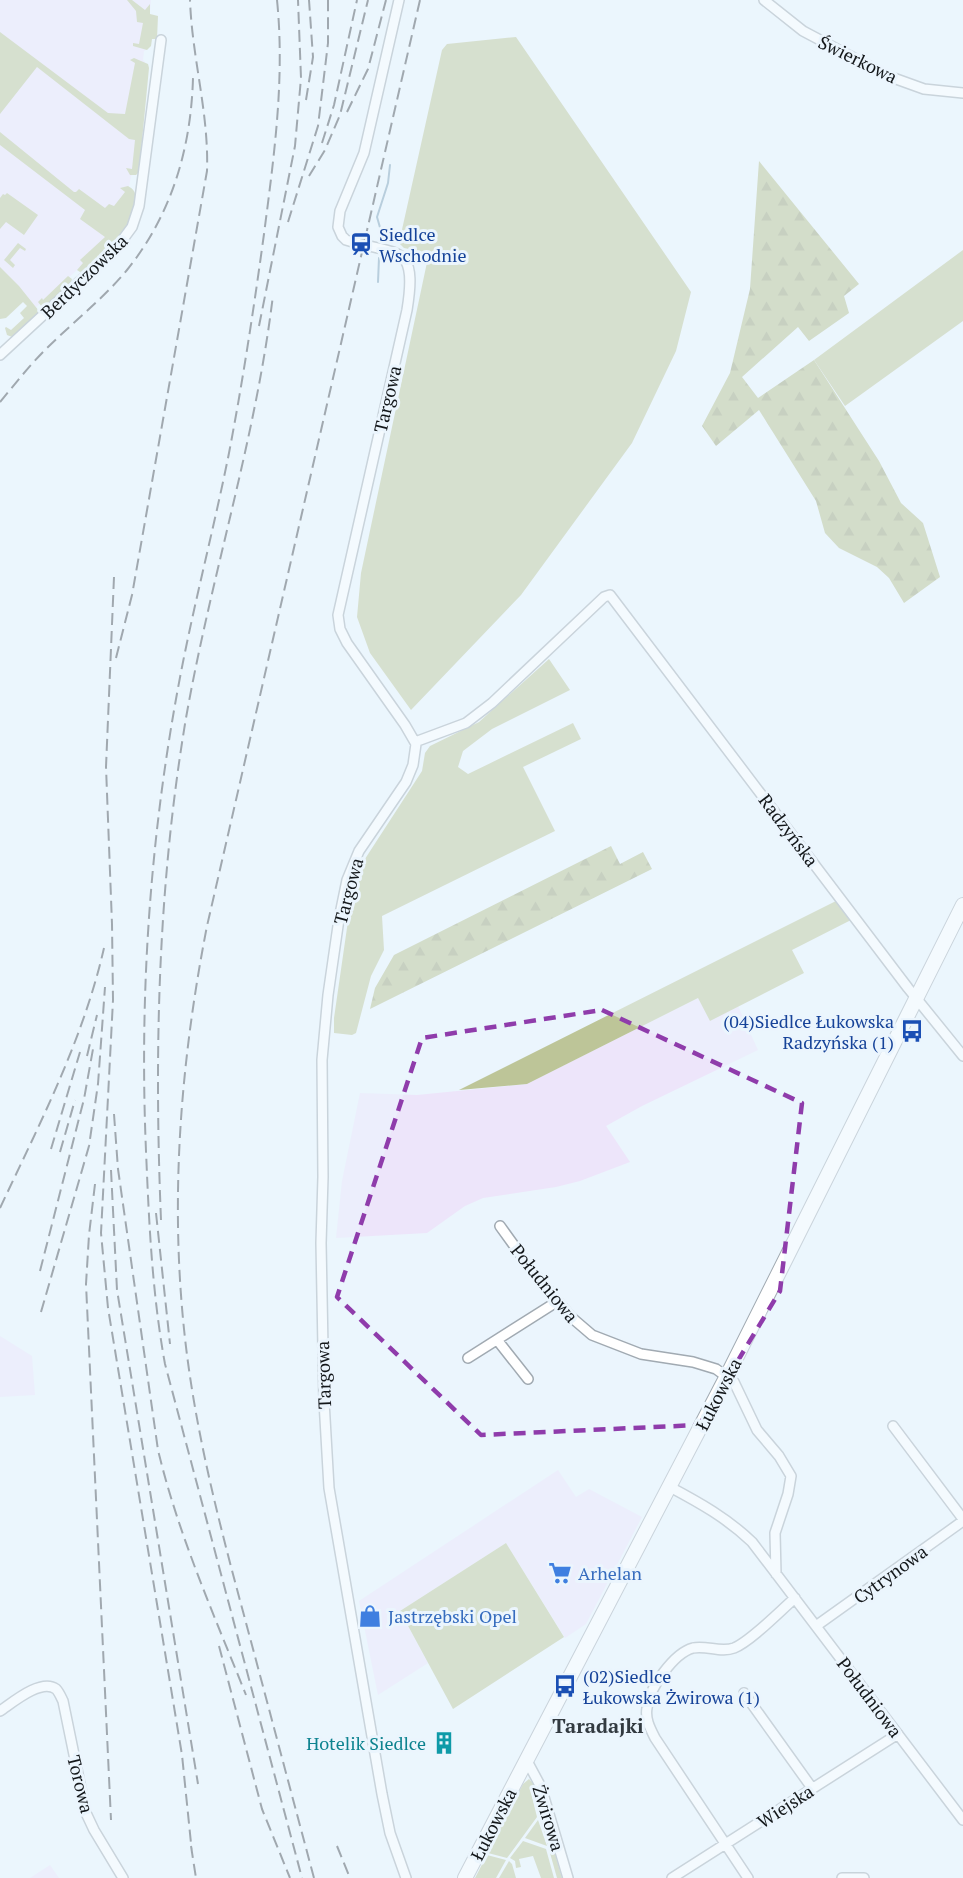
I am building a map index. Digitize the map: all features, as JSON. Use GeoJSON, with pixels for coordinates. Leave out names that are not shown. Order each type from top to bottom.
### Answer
{"type":"FeatureCollection","features":[{"type":"Feature","properties":{"kind":"main road","name":"Łukowska"},"geometry":{"type":"LineString","coordinates":[[465,1878],[728,1376],[963,905]]}},
{"type":"Feature","properties":{"kind":"street","name":"Targowa"},"geometry":{"type":"LineString","coordinates":[[399,0],[364,153],[340,211],[338,226],[346,240],[391,250],[402,257],[410,268],[411,289],[338,615],[340,629],[347,643],[415,742],[416,756],[406,782],[386,808],[354,860],[347,880],[339,919],[323,1040],[321,1243],[328,1488],[382,1794],[390,1833],[406,1878]]}},
{"type":"Feature","properties":{"kind":"street","name":"Świerkowa"},"geometry":{"type":"LineString","coordinates":[[764,0],[803,31],[888,76],[924,89],[963,93]]}},
{"type":"Feature","properties":{"kind":"street","name":"Berdyczowska"},"geometry":{"type":"LineString","coordinates":[[0,355],[106,258],[127,236],[132,227],[139,206],[161,40]]}},
{"type":"Feature","properties":{"kind":"street","name":"Radzyńska"},"geometry":{"type":"LineString","coordinates":[[415,742],[466,723],[492,703],[604,597],[610,595],[916,998],[963,1056]]}},
{"type":"Feature","properties":{"kind":"street","name":"Południowa"},"geometry":{"type":"LineString","coordinates":[[500,1226],[579,1326],[599,1339],[641,1354],[693,1362],[716,1369],[728,1376]]}},
{"type":"Feature","properties":{"kind":"street"},"geometry":{"type":"LineString","coordinates":[[468,1358],[558,1301]]}},
{"type":"Feature","properties":{"kind":"street"},"geometry":{"type":"LineString","coordinates":[[498,1341],[528,1379]]}},
{"type":"Feature","properties":{"kind":"street"},"geometry":{"type":"LineString","coordinates":[[728,1376],[739,1390],[758,1430],[779,1456],[790,1476],[788,1494],[775,1533],[776,1574]]}},
{"type":"Feature","properties":{"kind":"street"},"geometry":{"type":"LineString","coordinates":[[893,1426],[963,1520]]}},
{"type":"Feature","properties":{"kind":"street","name":"Południowa"},"geometry":{"type":"LineString","coordinates":[[670,1487],[727,1519],[752,1542],[963,1820]]}},
{"type":"Feature","properties":{"kind":"street","name":"Cytrynowa"},"geometry":{"type":"LineString","coordinates":[[816,1626],[963,1520]]}},
{"type":"Feature","properties":{"kind":"street"},"geometry":{"type":"LineString","coordinates":[[748,1878],[655,1738],[648,1723],[647,1707],[651,1693],[673,1659],[682,1651],[696,1647],[718,1650],[734,1648],[746,1641],[795,1598]]}},
{"type":"Feature","properties":{"kind":"street","name":"Torowa"},"geometry":{"type":"LineString","coordinates":[[0,1711],[27,1693],[43,1686],[51,1687],[59,1693],[63,1701],[86,1813],[123,1878]]}},
{"type":"Feature","properties":{"kind":"street"},"geometry":{"type":"LineString","coordinates":[[744,1694],[812,1788]]}},
{"type":"Feature","properties":{"kind":"street","name":"Wiejska"},"geometry":{"type":"LineString","coordinates":[[672,1878],[898,1734]]}},
{"type":"Feature","properties":{"kind":"street","name":"Żwirowa"},"geometry":{"type":"LineString","coordinates":[[526,1759],[541,1787],[568,1878]]}},
{"type":"Feature","properties":{"kind":"street"},"geometry":{"type":"LineString","coordinates":[[842,1878],[864,1878]]}},
{"type":"Feature","properties":{"kind":"highlighted area"},"geometry":{"type":"Polygon","coordinates":[[[602,1010],[802,1103],[780,1291],[699,1425],[481,1435],[337,1297],[422,1038],[602,1010]]]}},
{"type":"Feature","properties":{"kind":"shaded area"},"geometry":{"type":"Polygon","coordinates":[[[0,0],[151,0],[143,60],[145,62],[134,174],[131,176],[121,230],[32,311],[0,268],[0,0]]]}},
{"type":"Feature","properties":{"kind":"shaded area"},"geometry":{"type":"Polygon","coordinates":[[[698,998],[710,1020],[738,1006],[758,1050],[606,1126],[630,1162],[580,1181],[556,1187],[483,1198],[465,1206],[427,1233],[336,1238],[342,1181],[360,1093],[417,1095],[527,1084],[698,998]]]}},
{"type":"Feature","properties":{"kind":"shaded area"},"geometry":{"type":"Polygon","coordinates":[[[0,1336],[32,1356],[35,1395],[0,1397],[0,1336]]]}},
{"type":"Feature","properties":{"kind":"shaded area"},"geometry":{"type":"Polygon","coordinates":[[[558,1470],[576,1497],[589,1489],[642,1517],[586,1624],[565,1638],[506,1543],[400,1611],[428,1663],[378,1695],[359,1601],[558,1470]]]}},
{"type":"Feature","properties":{"kind":"shaded area"},"geometry":{"type":"Polygon","coordinates":[[[50,1865],[59,1878],[30,1878],[50,1865]]]}},
{"type":"Feature","properties":{"kind":"green space"},"geometry":{"type":"Polygon","coordinates":[[[127,0],[132,0],[145,10],[150,4],[150,14],[158,16],[157,39],[152,39],[151,46],[147,50],[133,46],[133,43],[139,44],[143,23],[137,22],[136,11],[127,0]]]}},
{"type":"Feature","properties":{"kind":"green space"},"geometry":{"type":"Polygon","coordinates":[[[0,32],[108,113],[125,114],[135,63],[130,60],[134,58],[148,64],[139,172],[136,175],[130,175],[126,168],[132,169],[135,140],[129,139],[37,67],[0,114],[0,32]]]}},
{"type":"Feature","properties":{"kind":"green space"},"geometry":{"type":"Polygon","coordinates":[[[516,37],[691,292],[676,351],[632,443],[521,595],[411,710],[370,653],[357,617],[361,573],[429,253],[404,248],[399,243],[442,50],[447,44],[516,37]]]}},
{"type":"Feature","properties":{"kind":"green space"},"geometry":{"type":"Polygon","coordinates":[[[0,132],[74,192],[79,189],[105,208],[109,204],[114,206],[125,192],[120,188],[128,186],[134,190],[133,212],[124,231],[111,248],[87,270],[80,272],[77,270],[83,263],[80,260],[105,237],[80,219],[85,210],[0,145],[0,132]]]}},
{"type":"Feature","properties":{"kind":"green space"},"geometry":{"type":"Polygon","coordinates":[[[759,161],[859,284],[844,296],[849,313],[809,341],[798,327],[742,377],[758,398],[814,360],[879,461],[901,503],[923,523],[940,577],[904,603],[889,578],[877,567],[839,548],[825,533],[816,501],[759,410],[716,446],[702,426],[730,373],[750,289],[759,161]]]}},
{"type":"Feature","properties":{"kind":"green space"},"geometry":{"type":"Polygon","coordinates":[[[7,193],[38,215],[24,235],[6,222],[0,229],[0,198],[7,193]]]}},
{"type":"Feature","properties":{"kind":"green space"},"geometry":{"type":"Polygon","coordinates":[[[18,243],[26,249],[25,251],[20,248],[10,260],[15,265],[13,268],[4,260],[18,243]]]}},
{"type":"Feature","properties":{"kind":"green space"},"geometry":{"type":"Polygon","coordinates":[[[963,250],[963,321],[845,406],[814,360],[963,250]]]}},
{"type":"Feature","properties":{"kind":"green space"},"geometry":{"type":"Polygon","coordinates":[[[0,267],[39,311],[12,337],[7,335],[5,328],[11,330],[24,318],[20,313],[27,306],[23,302],[6,318],[0,319],[0,267]]]}},
{"type":"Feature","properties":{"kind":"green space"},"geometry":{"type":"Polygon","coordinates":[[[68,276],[72,279],[70,286],[46,307],[42,307],[38,302],[68,276]]]}},
{"type":"Feature","properties":{"kind":"green space"},"geometry":{"type":"Polygon","coordinates":[[[549,659],[570,690],[492,729],[463,751],[458,767],[468,774],[573,723],[581,739],[523,767],[555,831],[382,916],[384,950],[371,976],[356,1033],[352,1035],[334,1033],[334,1018],[349,914],[363,862],[422,771],[425,753],[430,746],[479,722],[549,659]]]}},
{"type":"Feature","properties":{"kind":"green space"},"geometry":{"type":"Polygon","coordinates":[[[611,846],[620,864],[643,852],[652,869],[370,1009],[375,988],[394,955],[611,846]]]}},
{"type":"Feature","properties":{"kind":"green space"},"geometry":{"type":"Polygon","coordinates":[[[836,901],[851,920],[792,950],[804,973],[710,1021],[698,998],[527,1084],[459,1090],[836,901]]]}},
{"type":"Feature","properties":{"kind":"green space"},"geometry":{"type":"Polygon","coordinates":[[[506,1543],[564,1637],[453,1709],[400,1611],[506,1543]]]}},
{"type":"Feature","properties":{"kind":"green space"},"geometry":{"type":"Polygon","coordinates":[[[529,1779],[534,1782],[562,1878],[557,1878],[534,1796],[532,1797],[537,1817],[507,1858],[488,1853],[523,1784],[529,1779]]]}},
{"type":"Feature","properties":{"kind":"green space"},"geometry":{"type":"Polygon","coordinates":[[[538,1820],[547,1846],[525,1838],[538,1820]]]}},
{"type":"Feature","properties":{"kind":"green space"},"geometry":{"type":"Polygon","coordinates":[[[523,1841],[546,1849],[554,1878],[541,1878],[533,1856],[519,1859],[521,1867],[516,1868],[515,1861],[510,1858],[523,1841]]]}},
{"type":"Feature","properties":{"kind":"green space"},"geometry":{"type":"Polygon","coordinates":[[[487,1855],[506,1860],[496,1878],[475,1878],[487,1855]]]}},
{"type":"Feature","properties":{"kind":"green space"},"geometry":{"type":"Polygon","coordinates":[[[509,1861],[516,1878],[499,1878],[509,1861]]]}},
{"type":"Feature","properties":{"kind":"waterway"},"geometry":{"type":"LineString","coordinates":[[383,238],[377,217],[388,183],[390,165]]}},
{"type":"Feature","properties":{"kind":"waterway"},"geometry":{"type":"LineString","coordinates":[[378,282],[379,258]]}},
{"type":"Feature","properties":{"kind":"railway"},"geometry":{"type":"LineString","coordinates":[[116,658],[132,595],[207,171],[203,107],[190,0]]}},
{"type":"Feature","properties":{"kind":"railway"},"geometry":{"type":"LineString","coordinates":[[277,0],[280,59],[277,117],[256,289],[229,453],[183,662],[155,844],[146,967],[144,1090],[152,1258],[165,1364],[302,1878]]}},
{"type":"Feature","properties":{"kind":"railway"},"geometry":{"type":"LineString","coordinates":[[259,326],[295,146],[301,78],[298,0]]}},
{"type":"Feature","properties":{"kind":"railway"},"geometry":{"type":"LineString","coordinates":[[306,100],[313,57],[309,0]]}},
{"type":"Feature","properties":{"kind":"railway"},"geometry":{"type":"LineString","coordinates":[[288,222],[318,126],[328,43],[328,0]]}},
{"type":"Feature","properties":{"kind":"railway"},"geometry":{"type":"LineString","coordinates":[[322,143],[334,105],[357,0]]}},
{"type":"Feature","properties":{"kind":"railway"},"geometry":{"type":"LineString","coordinates":[[309,176],[325,150],[340,115],[368,0]]}},
{"type":"Feature","properties":{"kind":"railway"},"geometry":{"type":"LineString","coordinates":[[347,112],[368,69],[386,0]]}},
{"type":"Feature","properties":{"kind":"railway"},"geometry":{"type":"LineString","coordinates":[[314,1878],[226,1547],[208,1475],[194,1402],[188,1366],[180,1278],[178,1228],[180,1127],[190,1026],[207,926],[420,0]]}},
{"type":"Feature","properties":{"kind":"railway"},"geometry":{"type":"LineString","coordinates":[[0,402],[39,356],[118,281],[143,249],[167,203],[176,179],[188,130],[193,78]]}},
{"type":"Feature","properties":{"kind":"railway"},"geometry":{"type":"LineString","coordinates":[[161,1220],[158,1031],[169,843],[186,718],[196,665],[245,454],[273,295]]}},
{"type":"Feature","properties":{"kind":"railway"},"geometry":{"type":"LineString","coordinates":[[114,577],[106,767],[113,1000],[101,1233],[108,1308],[182,1755],[192,1853]]}},
{"type":"Feature","properties":{"kind":"railway"},"geometry":{"type":"LineString","coordinates":[[0,1208],[59,1081],[85,1015],[104,948]]}},
{"type":"Feature","properties":{"kind":"railway"},"geometry":{"type":"LineString","coordinates":[[41,1312],[89,1146],[98,1084],[105,987]]}},
{"type":"Feature","properties":{"kind":"railway"},"geometry":{"type":"LineString","coordinates":[[87,1056],[97,1015]]}},
{"type":"Feature","properties":{"kind":"railway"},"geometry":{"type":"LineString","coordinates":[[40,1271],[84,1099],[93,1049]]}},
{"type":"Feature","properties":{"kind":"railway"},"geometry":{"type":"LineString","coordinates":[[51,1149],[80,1052]]}},
{"type":"Feature","properties":{"kind":"railway"},"geometry":{"type":"LineString","coordinates":[[60,1152],[75,1100]]}},
{"type":"Feature","properties":{"kind":"railway"},"geometry":{"type":"LineString","coordinates":[[114,1114],[118,1169],[158,1450],[186,1543],[246,1695]]}},
{"type":"Feature","properties":{"kind":"railway"},"geometry":{"type":"LineString","coordinates":[[111,1170],[117,1290],[198,1784]]}},
{"type":"Feature","properties":{"kind":"railway"},"geometry":{"type":"LineString","coordinates":[[95,1184],[86,1284],[111,1820]]}},
{"type":"Feature","properties":{"kind":"railway"},"geometry":{"type":"LineString","coordinates":[[156,1213],[170,1344]]}},
{"type":"Feature","properties":{"kind":"railway"},"geometry":{"type":"LineString","coordinates":[[219,1646],[262,1809],[290,1878]]}},
{"type":"Feature","properties":{"kind":"railway"},"geometry":{"type":"LineString","coordinates":[[191,1846],[196,1878]]}},
{"type":"Feature","properties":{"kind":"railway"},"geometry":{"type":"LineString","coordinates":[[337,1846],[350,1878]]}},
{"type":"Feature","properties":{"kind":"place","name":"Siedlce Wschodnie"},"geometry":{"type":"Point","coordinates":[361,244]}},
{"type":"Feature","properties":{"kind":"place","name":"(04)Siedlce Łukowska Radzyńska (1)"},"geometry":{"type":"Point","coordinates":[912,1031]}},
{"type":"Feature","properties":{"kind":"place","name":"Arhelan"},"geometry":{"type":"Point","coordinates":[560,1573]}},
{"type":"Feature","properties":{"kind":"place","name":"Jastrzębski Opel"},"geometry":{"type":"Point","coordinates":[370,1616]}},
{"type":"Feature","properties":{"kind":"place","name":"(02)Siedlce Łukowska Żwirowa (1)"},"geometry":{"type":"Point","coordinates":[565,1686]}},
{"type":"Feature","properties":{"kind":"place","name":"Hotelik Siedlce"},"geometry":{"type":"Point","coordinates":[444,1743]}},
{"type":"Feature","properties":{"kind":"district","name":"Taradajki"},"geometry":{"type":"Point","coordinates":[598,1725]}}]}
